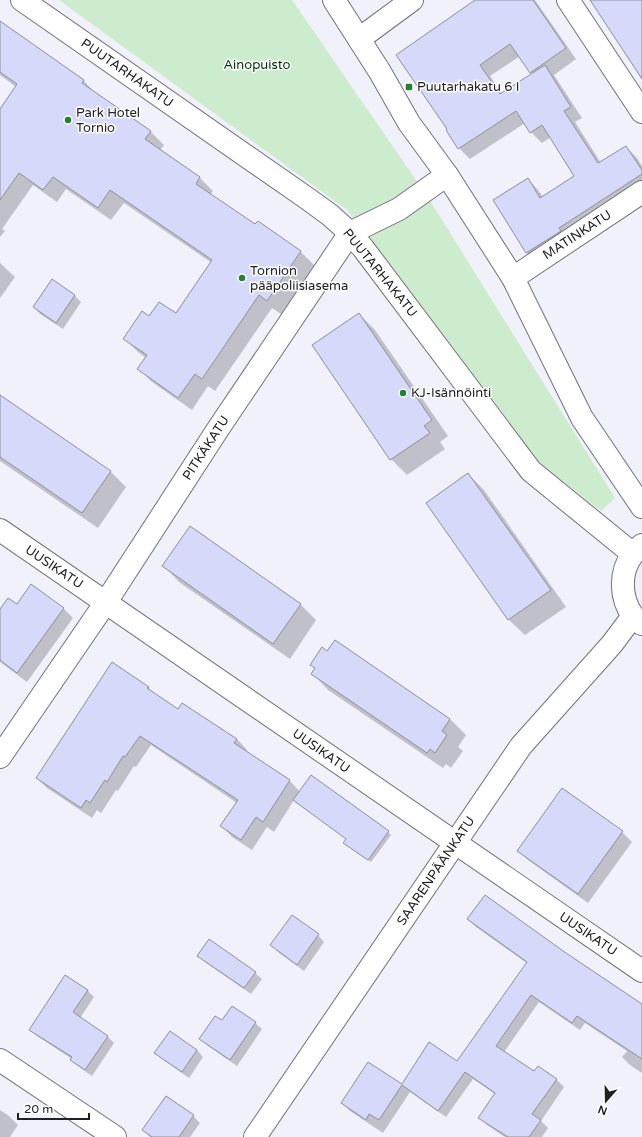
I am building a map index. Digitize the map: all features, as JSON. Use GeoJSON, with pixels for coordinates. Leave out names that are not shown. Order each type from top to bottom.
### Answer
{"type":"FeatureCollection","features":[{"type":"Feature","properties":{"kind":"street","name":"PUUTARHAKATU"},"geometry":{"type":"LineString","coordinates":[[22,0],[330,215],[350,233],[363,248],[531,471],[637,550]]}},
{"type":"Feature","properties":{"kind":"street"},"geometry":{"type":"LineString","coordinates":[[334,0],[380,72],[409,123],[447,175],[513,278],[582,418],[642,508]]}},
{"type":"Feature","properties":{"kind":"street"},"geometry":{"type":"LineString","coordinates":[[359,40],[412,0]]}},
{"type":"Feature","properties":{"kind":"street"},"geometry":{"type":"LineString","coordinates":[[568,0],[642,112]]}},
{"type":"Feature","properties":{"kind":"street"},"geometry":{"type":"LineString","coordinates":[[350,233],[400,209],[447,175]]}},
{"type":"Feature","properties":{"kind":"street","name":"MATINKATU"},"geometry":{"type":"LineString","coordinates":[[513,278],[642,192]]}},
{"type":"Feature","properties":{"kind":"street","name":"PITKÄKATU"},"geometry":{"type":"LineString","coordinates":[[0,757],[106,602],[218,429],[350,233]]}},
{"type":"Feature","properties":{"kind":"street","name":"UUSIKATU"},"geometry":{"type":"LineString","coordinates":[[0,530],[642,971]]}},
{"type":"Feature","properties":{"kind":"street"},"geometry":{"type":"LineString","coordinates":[[637,550],[625,568],[622,585],[625,602],[638,620]]}},
{"type":"Feature","properties":{"kind":"street","name":"SAARENPÄÄNKATU"},"geometry":{"type":"LineString","coordinates":[[255,1137],[521,746],[612,644],[638,620]]}},
{"type":"Feature","properties":{"kind":"street"},"geometry":{"type":"LineString","coordinates":[[0,1060],[115,1137]]}},
{"type":"Feature","properties":{"kind":"green space","name":"Ainopuisto"},"geometry":{"type":"Polygon","coordinates":[[[59,0],[292,0],[429,199],[615,498],[601,511],[542,465],[347,210],[59,0]]]}},
{"type":"Feature","properties":{"kind":"building"},"geometry":{"type":"Polygon","coordinates":[[[475,0],[533,0],[566,48],[530,73],[510,44],[480,65],[500,94],[545,65],[571,107],[564,111],[598,163],[626,146],[642,170],[642,174],[559,228],[561,231],[526,253],[493,200],[528,178],[540,198],[574,176],[542,125],[530,133],[516,111],[458,149],[446,130],[447,129],[396,55],[475,0]]]}},
{"type":"Feature","properties":{"kind":"building"},"geometry":{"type":"Polygon","coordinates":[[[590,0],[642,0],[642,79],[619,44],[590,0]]]}},
{"type":"Feature","properties":{"kind":"building"},"geometry":{"type":"Polygon","coordinates":[[[0,21],[84,80],[82,83],[151,131],[145,139],[200,177],[196,184],[255,224],[258,221],[301,251],[267,301],[259,295],[202,379],[195,374],[178,398],[137,369],[147,355],[123,339],[142,311],[149,316],[159,302],[176,313],[212,260],[110,190],[98,208],[53,177],[43,190],[19,173],[0,200],[0,109],[17,84],[0,72],[0,21]]]}},
{"type":"Feature","properties":{"kind":"building"},"geometry":{"type":"Polygon","coordinates":[[[52,279],[75,295],[56,323],[33,307],[52,279]]]}},
{"type":"Feature","properties":{"kind":"building"},"geometry":{"type":"Polygon","coordinates":[[[359,313],[432,420],[424,426],[430,433],[390,460],[312,345],[359,313]]]}},
{"type":"Feature","properties":{"kind":"building"},"geometry":{"type":"Polygon","coordinates":[[[0,395],[111,471],[82,513],[0,457],[0,395]]]}},
{"type":"Feature","properties":{"kind":"building"},"geometry":{"type":"Polygon","coordinates":[[[468,473],[551,590],[508,620],[426,503],[468,473]]]}},
{"type":"Feature","properties":{"kind":"building"},"geometry":{"type":"Polygon","coordinates":[[[190,526],[301,604],[273,644],[162,566],[190,526]]]}},
{"type":"Feature","properties":{"kind":"building"},"geometry":{"type":"Polygon","coordinates":[[[31,584],[64,608],[17,673],[0,660],[0,609],[8,598],[17,604],[31,584]]]}},
{"type":"Feature","properties":{"kind":"building"},"geometry":{"type":"Polygon","coordinates":[[[335,640],[450,719],[442,731],[447,735],[435,753],[430,749],[427,753],[311,674],[315,668],[310,665],[322,647],[327,651],[335,640]]]}},
{"type":"Feature","properties":{"kind":"building"},"geometry":{"type":"Polygon","coordinates":[[[112,662],[178,709],[182,703],[237,739],[234,743],[290,780],[263,822],[256,817],[241,840],[220,826],[238,800],[140,736],[125,757],[123,756],[107,782],[105,780],[90,803],[86,800],[81,808],[36,778],[112,662]]]}},
{"type":"Feature","properties":{"kind":"building"},"geometry":{"type":"Polygon","coordinates":[[[311,775],[389,831],[368,860],[343,843],[346,839],[293,800],[311,775]]]}},
{"type":"Feature","properties":{"kind":"building"},"geometry":{"type":"Polygon","coordinates":[[[562,788],[623,831],[578,894],[517,851],[562,788]]]}},
{"type":"Feature","properties":{"kind":"building"},"geometry":{"type":"Polygon","coordinates":[[[485,895],[566,953],[642,1004],[642,1059],[577,1016],[572,1023],[531,995],[496,1046],[534,1071],[538,1066],[557,1079],[532,1114],[541,1120],[529,1137],[508,1137],[478,1118],[495,1093],[465,1072],[438,1111],[402,1085],[379,1120],[369,1114],[366,1120],[341,1103],[368,1062],[402,1084],[429,1042],[457,1061],[527,962],[467,919],[485,895]]]}},
{"type":"Feature","properties":{"kind":"building"},"geometry":{"type":"Polygon","coordinates":[[[292,915],[319,934],[297,965],[270,945],[292,915]]]}},
{"type":"Feature","properties":{"kind":"building"},"geometry":{"type":"Polygon","coordinates":[[[209,939],[256,972],[244,988],[197,956],[209,939]]]}},
{"type":"Feature","properties":{"kind":"building"},"geometry":{"type":"Polygon","coordinates":[[[65,975],[88,990],[73,1012],[108,1036],[85,1070],[70,1060],[72,1057],[29,1030],[65,975]]]}},
{"type":"Feature","properties":{"kind":"building"},"geometry":{"type":"Polygon","coordinates":[[[232,1006],[256,1022],[230,1060],[199,1039],[215,1016],[222,1020],[232,1006]]]}},
{"type":"Feature","properties":{"kind":"building"},"geometry":{"type":"Polygon","coordinates":[[[170,1031],[197,1050],[182,1072],[154,1053],[170,1031]]]}},
{"type":"Feature","properties":{"kind":"building"},"geometry":{"type":"Polygon","coordinates":[[[166,1096],[194,1115],[179,1137],[152,1137],[142,1130],[166,1096]]]}},
{"type":"Feature","properties":{"kind":"place","name":"Puutarhakatu 6 I"},"geometry":{"type":"Point","coordinates":[409,87]}},
{"type":"Feature","properties":{"kind":"place","name":"Park Hotel Tornio"},"geometry":{"type":"Point","coordinates":[68,120]}},
{"type":"Feature","properties":{"kind":"place","name":"Tornion pääpoliisiasema"},"geometry":{"type":"Point","coordinates":[242,278]}},
{"type":"Feature","properties":{"kind":"place","name":"KJ-Isännöinti"},"geometry":{"type":"Point","coordinates":[403,393]}}]}
